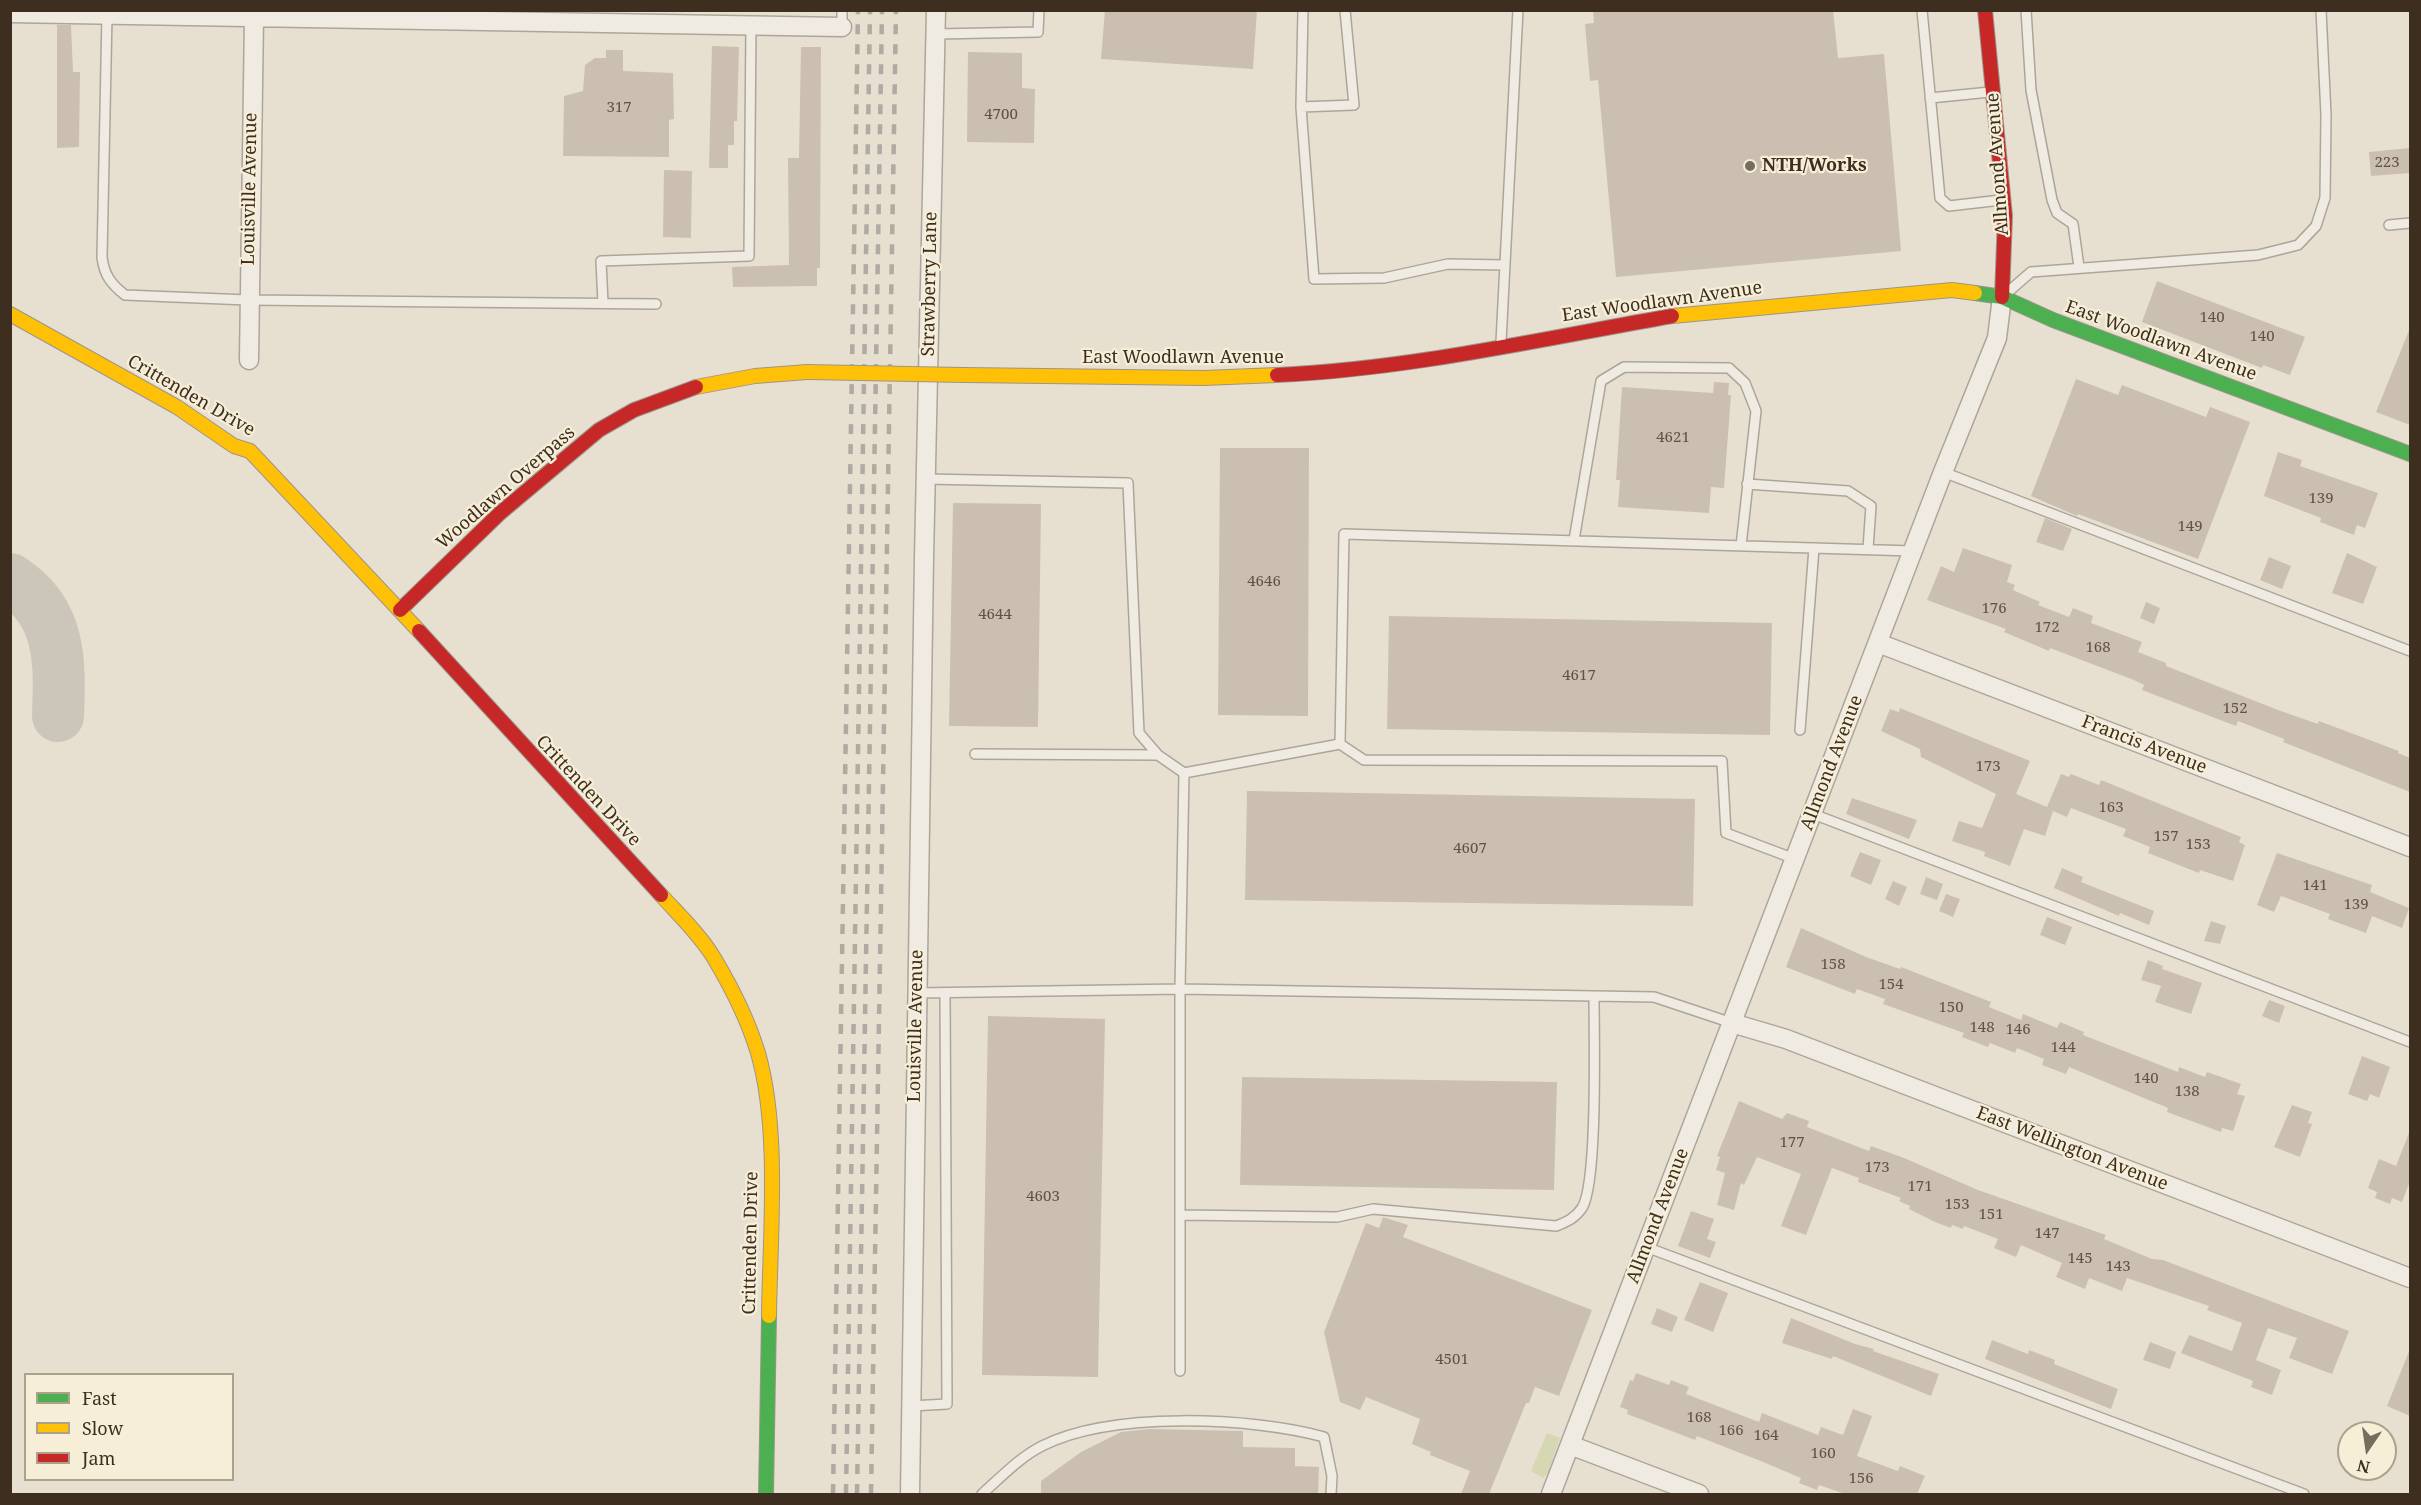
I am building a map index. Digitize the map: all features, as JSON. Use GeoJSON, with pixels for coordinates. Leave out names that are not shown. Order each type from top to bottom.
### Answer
{"type":"FeatureCollection","features":[{"type":"Feature","properties":{"kind":"main road","name":"Allmond Avenue"},"geometry":{"type":"LineString","coordinates":[[1985,10],[2003,199],[2002,297]]}},
{"type":"Feature","properties":{"kind":"main road","name":"East Woodlawn Avenue"},"geometry":{"type":"LineString","coordinates":[[964,375],[1271,377],[1340,372],[1406,363],[1709,311],[1952,290],[2002,297],[2053,320],[2410,454]]}},
{"type":"Feature","properties":{"kind":"main road","name":"Crittenden Drive"},"geometry":{"type":"LineString","coordinates":[[10,314],[177,407],[234,446],[250,451],[400,610],[551,778],[673,908],[713,956],[744,1014],[758,1054],[767,1099],[770,1169],[766,1494]]}},
{"type":"Feature","properties":{"kind":"main road","name":"Woodlawn Overpass"},"geometry":{"type":"LineString","coordinates":[[400,610],[535,482],[608,424],[636,409],[704,384],[755,375],[807,372],[964,375]]}},
{"type":"Feature","properties":{"kind":"street","name":"Strawberry Lane"},"geometry":{"type":"LineString","coordinates":[[924,558],[936,10]]}},
{"type":"Feature","properties":{"kind":"street"},"geometry":{"type":"LineString","coordinates":[[10,13],[107,15],[141,13],[254,18],[751,25],[842,19]]}},
{"type":"Feature","properties":{"kind":"street","name":"Louisville Avenue"},"geometry":{"type":"LineString","coordinates":[[249,360],[248,300],[254,18]]}},
{"type":"Feature","properties":{"kind":"street","name":"Allmond Avenue"},"geometry":{"type":"LineString","coordinates":[[1551,1494],[1943,472],[1997,338],[2002,297]]}},
{"type":"Feature","properties":{"kind":"street","name":"Louisville Avenue"},"geometry":{"type":"LineString","coordinates":[[910,1494],[924,558]]}},
{"type":"Feature","properties":{"kind":"street","name":"Francis Avenue"},"geometry":{"type":"LineString","coordinates":[[1878,643],[2410,847]]}},
{"type":"Feature","properties":{"kind":"street","name":"East Wellington Avenue"},"geometry":{"type":"LineString","coordinates":[[1732,1023],[1786,1039],[2410,1278]]}},
{"type":"Feature","properties":{"kind":"street"},"geometry":{"type":"LineString","coordinates":[[1570,1445],[1699,1494]]}},
{"type":"Feature","properties":{"kind":"lane"},"geometry":{"type":"LineString","coordinates":[[936,34],[1038,32],[1039,10]]}},
{"type":"Feature","properties":{"kind":"lane"},"geometry":{"type":"LineString","coordinates":[[1303,10],[1302,106],[1314,279],[1384,278],[1448,264],[1505,265]]}},
{"type":"Feature","properties":{"kind":"lane"},"geometry":{"type":"LineString","coordinates":[[1302,106],[1354,105],[1345,10]]}},
{"type":"Feature","properties":{"kind":"lane"},"geometry":{"type":"LineString","coordinates":[[1501,345],[1518,10]]}},
{"type":"Feature","properties":{"kind":"lane"},"geometry":{"type":"LineString","coordinates":[[1922,10],[1940,198],[1949,206],[2003,199]]}},
{"type":"Feature","properties":{"kind":"lane"},"geometry":{"type":"LineString","coordinates":[[2026,10],[2031,90],[2052,200],[2057,213],[2073,224],[2079,267]]}},
{"type":"Feature","properties":{"kind":"lane"},"geometry":{"type":"LineString","coordinates":[[2002,297],[2031,272],[2258,255],[2298,245],[2316,226],[2325,198],[2326,115],[2321,10]]}},
{"type":"Feature","properties":{"kind":"lane"},"geometry":{"type":"LineString","coordinates":[[107,15],[103,271],[115,287],[125,295],[248,300],[656,304]]}},
{"type":"Feature","properties":{"kind":"lane"},"geometry":{"type":"LineString","coordinates":[[603,303],[601,261],[749,256],[751,25]]}},
{"type":"Feature","properties":{"kind":"lane"},"geometry":{"type":"LineString","coordinates":[[1930,98],[1993,92]]}},
{"type":"Feature","properties":{"kind":"lane"},"geometry":{"type":"LineString","coordinates":[[2389,225],[2410,223]]}},
{"type":"Feature","properties":{"kind":"lane"},"geometry":{"type":"LineString","coordinates":[[1574,540],[1600,381],[1623,367],[1729,368],[1745,383],[1756,411],[1741,546]]}},
{"type":"Feature","properties":{"kind":"lane"},"geometry":{"type":"LineString","coordinates":[[1943,472],[2410,651]]}},
{"type":"Feature","properties":{"kind":"lane"},"geometry":{"type":"LineString","coordinates":[[926,479],[1128,483],[1139,733],[1158,755],[1184,772],[1340,744],[1364,759],[1722,761],[1726,833],[1795,860]]}},
{"type":"Feature","properties":{"kind":"lane"},"geometry":{"type":"LineString","coordinates":[[1747,484],[1848,491],[1871,506],[1868,549]]}},
{"type":"Feature","properties":{"kind":"lane"},"geometry":{"type":"LineString","coordinates":[[1340,744],[1344,534],[1913,550]]}},
{"type":"Feature","properties":{"kind":"lane"},"geometry":{"type":"LineString","coordinates":[[1800,730],[1814,548]]}},
{"type":"Feature","properties":{"kind":"lane"},"geometry":{"type":"LineString","coordinates":[[975,754],[1158,755]]}},
{"type":"Feature","properties":{"kind":"lane"},"geometry":{"type":"LineString","coordinates":[[1180,1371],[1180,989],[1184,772]]}},
{"type":"Feature","properties":{"kind":"lane"},"geometry":{"type":"LineString","coordinates":[[1813,814],[2410,1042]]}},
{"type":"Feature","properties":{"kind":"lane"},"geometry":{"type":"LineString","coordinates":[[916,993],[1180,989],[1654,997],[1732,1023]]}},
{"type":"Feature","properties":{"kind":"lane"},"geometry":{"type":"LineString","coordinates":[[911,1406],[947,1404],[945,993]]}},
{"type":"Feature","properties":{"kind":"lane"},"geometry":{"type":"LineString","coordinates":[[1181,1215],[1337,1217],[1373,1209],[1556,1226],[1570,1221],[1583,1207],[1591,1171],[1594,996]]}},
{"type":"Feature","properties":{"kind":"lane"},"geometry":{"type":"LineString","coordinates":[[1646,1246],[2304,1494]]}},
{"type":"Feature","properties":{"kind":"lane"},"geometry":{"type":"LineString","coordinates":[[982,1494],[1040,1446],[1078,1431],[1146,1422],[1293,1428],[1324,1437],[1332,1476],[1331,1494]]}},
{"type":"Feature","properties":{"kind":"green space"},"geometry":{"type":"Polygon","coordinates":[[[1547,1433],[1560,1438],[1548,1473],[1543,1478],[1531,1471],[1547,1433]]]}},
{"type":"Feature","properties":{"kind":"building"},"geometry":{"type":"Polygon","coordinates":[[[1105,10],[1257,10],[1253,69],[1101,59],[1105,10]]]}},
{"type":"Feature","properties":{"kind":"building","name":"NTH/Works"},"geometry":{"type":"Polygon","coordinates":[[[1593,10],[1833,10],[1838,58],[1884,54],[1901,251],[1616,277],[1598,80],[1590,81],[1585,24],[1594,23],[1593,10]]]}},
{"type":"Feature","properties":{"kind":"building"},"geometry":{"type":"Polygon","coordinates":[[[57,25],[71,25],[73,72],[80,72],[79,147],[57,148],[57,25]]]}},
{"type":"Feature","properties":{"kind":"building"},"geometry":{"type":"Polygon","coordinates":[[[712,46],[739,47],[737,121],[734,121],[734,145],[728,145],[728,168],[709,168],[712,46]]]}},
{"type":"Feature","properties":{"kind":"building"},"geometry":{"type":"Polygon","coordinates":[[[801,47],[821,47],[820,268],[817,268],[817,286],[733,287],[732,267],[789,265],[788,158],[799,158],[801,47]]]}},
{"type":"Feature","properties":{"kind":"building"},"geometry":{"type":"Polygon","coordinates":[[[606,50],[623,50],[623,71],[673,73],[674,119],[669,120],[669,157],[563,156],[564,96],[583,91],[585,65],[595,58],[606,58],[606,50]]]}},
{"type":"Feature","properties":{"kind":"building"},"geometry":{"type":"Polygon","coordinates":[[[968,52],[1022,53],[1022,88],[1035,89],[1034,143],[967,142],[968,52]]]}},
{"type":"Feature","properties":{"kind":"building"},"geometry":{"type":"Polygon","coordinates":[[[2410,148],[2410,173],[2371,176],[2369,152],[2410,148]]]}},
{"type":"Feature","properties":{"kind":"building"},"geometry":{"type":"Polygon","coordinates":[[[664,170],[692,171],[691,238],[663,237],[664,170]]]}},
{"type":"Feature","properties":{"kind":"building"},"geometry":{"type":"Polygon","coordinates":[[[2157,281],[2305,337],[2290,375],[2263,365],[2262,368],[2142,322],[2157,281]]]}},
{"type":"Feature","properties":{"kind":"building"},"geometry":{"type":"Polygon","coordinates":[[[2410,328],[2410,425],[2376,412],[2410,328]]]}},
{"type":"Feature","properties":{"kind":"building"},"geometry":{"type":"Polygon","coordinates":[[[2076,379],[2118,395],[2122,385],[2206,417],[2210,407],[2250,422],[2198,559],[2078,514],[2077,516],[2031,496],[2076,379]]]}},
{"type":"Feature","properties":{"kind":"building"},"geometry":{"type":"Polygon","coordinates":[[[1714,382],[1729,383],[1728,395],[1731,395],[1724,488],[1711,487],[1709,513],[1618,507],[1620,480],[1616,480],[1622,387],[1713,393],[1714,382]]]}},
{"type":"Feature","properties":{"kind":"building"},"geometry":{"type":"Polygon","coordinates":[[[1220,448],[1309,448],[1308,716],[1218,715],[1220,448]]]}},
{"type":"Feature","properties":{"kind":"building"},"geometry":{"type":"Polygon","coordinates":[[[2278,452],[2302,460],[2300,466],[2378,493],[2365,528],[2357,525],[2354,535],[2320,522],[2321,518],[2264,496],[2278,452]]]}},
{"type":"Feature","properties":{"kind":"building"},"geometry":{"type":"Polygon","coordinates":[[[953,503],[1041,504],[1038,727],[949,726],[953,503]]]}},
{"type":"Feature","properties":{"kind":"building"},"geometry":{"type":"Polygon","coordinates":[[[2045,518],[2072,529],[2063,551],[2036,542],[2045,518]]]}},
{"type":"Feature","properties":{"kind":"building"},"geometry":{"type":"Polygon","coordinates":[[[1963,548],[2012,565],[2007,582],[2015,585],[2013,590],[2040,602],[2038,605],[2069,617],[2073,608],[2093,616],[2091,623],[2142,642],[2138,652],[2166,663],[2166,666],[2278,710],[2318,724],[2319,721],[2399,751],[2398,753],[2410,758],[2410,792],[2283,742],[2284,739],[2238,721],[2236,726],[2142,690],[2144,685],[2134,680],[2050,648],[2049,651],[2004,632],[2006,629],[1927,600],[1941,566],[1954,572],[1963,548]]]}},
{"type":"Feature","properties":{"kind":"building"},"geometry":{"type":"Polygon","coordinates":[[[2347,553],[2377,567],[2363,604],[2332,593],[2347,553]]]}},
{"type":"Feature","properties":{"kind":"building"},"geometry":{"type":"Polygon","coordinates":[[[2269,557],[2291,566],[2282,589],[2260,580],[2269,557]]]}},
{"type":"Feature","properties":{"kind":"building"},"geometry":{"type":"Polygon","coordinates":[[[2146,602],[2160,608],[2154,624],[2140,618],[2146,602]]]}},
{"type":"Feature","properties":{"kind":"building"},"geometry":{"type":"Polygon","coordinates":[[[1389,616],[1772,623],[1770,735],[1387,729],[1389,616]]]}},
{"type":"Feature","properties":{"kind":"building"},"geometry":{"type":"Polygon","coordinates":[[[1900,708],[2030,761],[2016,794],[2047,807],[2061,774],[2069,777],[2071,774],[2099,785],[2101,780],[2241,837],[2239,842],[2245,845],[2233,881],[2200,870],[2199,873],[2148,853],[2150,847],[2123,836],[2126,829],[2071,808],[2067,817],[2053,811],[2045,836],[2024,829],[2010,866],[1984,856],[1985,852],[1952,841],[1959,821],[1982,828],[1996,794],[1921,757],[1920,749],[1881,731],[1890,709],[1899,712],[1900,708]]]}},
{"type":"Feature","properties":{"kind":"building"},"geometry":{"type":"Polygon","coordinates":[[[1247,791],[1695,799],[1693,906],[1245,900],[1247,791]]]}},
{"type":"Feature","properties":{"kind":"building"},"geometry":{"type":"Polygon","coordinates":[[[1852,798],[1917,820],[1909,839],[1846,814],[1852,798]]]}},
{"type":"Feature","properties":{"kind":"building"},"geometry":{"type":"Polygon","coordinates":[[[1860,852],[1881,860],[1871,885],[1850,876],[1860,852]]]}},
{"type":"Feature","properties":{"kind":"building"},"geometry":{"type":"Polygon","coordinates":[[[2277,853],[2372,885],[2370,892],[2409,908],[2402,928],[2372,916],[2366,933],[2328,919],[2330,914],[2281,896],[2274,912],[2257,905],[2277,853]]]}},
{"type":"Feature","properties":{"kind":"building"},"geometry":{"type":"Polygon","coordinates":[[[2062,868],[2083,877],[2081,882],[2154,911],[2149,925],[2120,913],[2119,916],[2054,888],[2062,868]]]}},
{"type":"Feature","properties":{"kind":"building"},"geometry":{"type":"Polygon","coordinates":[[[1926,877],[1943,884],[1937,900],[1920,894],[1926,877]]]}},
{"type":"Feature","properties":{"kind":"building"},"geometry":{"type":"Polygon","coordinates":[[[1893,881],[1907,887],[1899,906],[1885,899],[1893,881]]]}},
{"type":"Feature","properties":{"kind":"building"},"geometry":{"type":"Polygon","coordinates":[[[1946,894],[1960,899],[1953,917],[1939,911],[1946,894]]]}},
{"type":"Feature","properties":{"kind":"building"},"geometry":{"type":"Polygon","coordinates":[[[2047,917],[2072,927],[2065,945],[2040,935],[2047,917]]]}},
{"type":"Feature","properties":{"kind":"building"},"geometry":{"type":"Polygon","coordinates":[[[2211,921],[2226,926],[2220,944],[2204,941],[2211,921]]]}},
{"type":"Feature","properties":{"kind":"building"},"geometry":{"type":"Polygon","coordinates":[[[1801,928],[1866,957],[1900,969],[1901,967],[1991,1002],[1989,1007],[2021,1020],[2023,1014],[2057,1028],[2060,1022],[2084,1032],[2083,1035],[2178,1072],[2179,1067],[2205,1077],[2207,1072],[2241,1084],[2237,1094],[2245,1096],[2233,1131],[2222,1128],[2221,1132],[2167,1112],[2168,1108],[2069,1067],[2066,1074],[2042,1065],[2044,1059],[2017,1048],[2015,1053],[1990,1043],[1988,1047],[1962,1037],[1964,1033],[1883,1004],[1885,999],[1857,989],[1855,994],[1786,967],[1801,928]]]}},
{"type":"Feature","properties":{"kind":"building"},"geometry":{"type":"Polygon","coordinates":[[[2148,960],[2163,966],[2162,969],[2202,983],[2191,1014],[2155,1002],[2161,986],[2141,980],[2148,960]]]}},
{"type":"Feature","properties":{"kind":"building"},"geometry":{"type":"Polygon","coordinates":[[[2269,1000],[2285,1006],[2279,1023],[2262,1016],[2269,1000]]]}},
{"type":"Feature","properties":{"kind":"building"},"geometry":{"type":"Polygon","coordinates":[[[988,1016],[1105,1019],[1098,1377],[982,1375],[988,1016]]]}},
{"type":"Feature","properties":{"kind":"building"},"geometry":{"type":"Polygon","coordinates":[[[2362,1056],[2390,1067],[2379,1098],[2370,1094],[2367,1101],[2348,1094],[2362,1056]]]}},
{"type":"Feature","properties":{"kind":"building"},"geometry":{"type":"Polygon","coordinates":[[[1242,1077],[1557,1082],[1554,1190],[1240,1185],[1242,1077]]]}},
{"type":"Feature","properties":{"kind":"building"},"geometry":{"type":"Polygon","coordinates":[[[1739,1101],[1782,1119],[1787,1113],[1809,1121],[1807,1127],[1869,1151],[1871,1146],[1904,1158],[1978,1190],[2106,1235],[2104,1239],[2152,1259],[2163,1260],[2349,1331],[2332,1374],[2289,1358],[2297,1338],[2268,1328],[2256,1360],[2281,1370],[2272,1395],[2251,1387],[2253,1381],[2181,1353],[2189,1335],[2232,1351],[2242,1323],[2207,1310],[2209,1306],[2127,1278],[2122,1291],[2089,1278],[2085,1289],[2056,1277],[2062,1263],[2021,1245],[2016,1257],[1994,1248],[1998,1239],[1964,1226],[1963,1229],[1952,1225],[1951,1228],[1935,1222],[1909,1209],[1910,1206],[1899,1201],[1901,1198],[1858,1182],[1859,1178],[1832,1168],[1806,1235],[1781,1226],[1801,1174],[1757,1157],[1744,1185],[1741,1183],[1734,1210],[1717,1205],[1725,1173],[1716,1170],[1720,1157],[1717,1156],[1739,1101]]]}},
{"type":"Feature","properties":{"kind":"building"},"geometry":{"type":"Polygon","coordinates":[[[2292,1105],[2312,1112],[2308,1123],[2312,1124],[2300,1157],[2274,1147],[2292,1105]]]}},
{"type":"Feature","properties":{"kind":"building"},"geometry":{"type":"Polygon","coordinates":[[[2409,1133],[2410,1181],[2402,1202],[2392,1198],[2390,1204],[2375,1198],[2377,1192],[2368,1188],[2379,1159],[2396,1166],[2409,1133]]]}},
{"type":"Feature","properties":{"kind":"building"},"geometry":{"type":"Polygon","coordinates":[[[1691,1211],[1714,1219],[1707,1239],[1716,1242],[1710,1258],[1678,1246],[1691,1211]]]}},
{"type":"Feature","properties":{"kind":"building"},"geometry":{"type":"Polygon","coordinates":[[[1383,1217],[1408,1225],[1403,1237],[1592,1310],[1559,1396],[1535,1387],[1529,1403],[1526,1403],[1489,1494],[1461,1494],[1470,1471],[1430,1455],[1431,1452],[1412,1444],[1420,1419],[1366,1397],[1360,1410],[1340,1402],[1324,1332],[1366,1223],[1379,1228],[1383,1217]]]}},
{"type":"Feature","properties":{"kind":"building"},"geometry":{"type":"Polygon","coordinates":[[[1700,1282],[1728,1293],[1713,1332],[1684,1320],[1700,1282]]]}},
{"type":"Feature","properties":{"kind":"building"},"geometry":{"type":"Polygon","coordinates":[[[1657,1308],[1678,1317],[1672,1332],[1651,1324],[1657,1308]]]}},
{"type":"Feature","properties":{"kind":"building"},"geometry":{"type":"Polygon","coordinates":[[[1791,1318],[1855,1344],[1874,1349],[1873,1351],[1939,1374],[1931,1396],[1833,1356],[1832,1359],[1782,1343],[1791,1318]]]}},
{"type":"Feature","properties":{"kind":"building"},"geometry":{"type":"Polygon","coordinates":[[[1992,1340],[2028,1354],[2029,1350],[2055,1360],[2054,1364],[2118,1389],[2111,1409],[1985,1359],[1992,1340]]]}},
{"type":"Feature","properties":{"kind":"building"},"geometry":{"type":"Polygon","coordinates":[[[2150,1342],[2176,1352],[2170,1369],[2143,1360],[2150,1342]]]}},
{"type":"Feature","properties":{"kind":"building"},"geometry":{"type":"Polygon","coordinates":[[[2410,1349],[2410,1416],[2387,1406],[2410,1349]]]}},
{"type":"Feature","properties":{"kind":"building"},"geometry":{"type":"Polygon","coordinates":[[[1636,1373],[1669,1385],[1671,1380],[1689,1387],[1686,1394],[1759,1422],[1762,1413],[1818,1435],[1821,1427],[1843,1435],[1853,1409],[1872,1416],[1857,1456],[1898,1471],[1900,1466],[1925,1476],[1917,1494],[1845,1494],[1819,1485],[1817,1490],[1799,1483],[1801,1478],[1763,1462],[1697,1436],[1695,1440],[1627,1414],[1628,1410],[1620,1407],[1630,1380],[1633,1381],[1636,1373]]]}},
{"type":"Feature","properties":{"kind":"building"},"geometry":{"type":"Polygon","coordinates":[[[1149,1429],[1243,1431],[1243,1447],[1295,1448],[1295,1466],[1319,1467],[1318,1494],[1041,1494],[1041,1481],[1081,1452],[1121,1432],[1149,1429]]]}},
{"type":"Feature","properties":{"kind":"taxiway"},"geometry":{"type":"LineString","coordinates":[[10,579],[27,592],[40,607],[49,623],[59,676],[58,716]]}},
{"type":"Feature","properties":{"kind":"railway"},"geometry":{"type":"LineString","coordinates":[[833,1494],[858,10]]}},
{"type":"Feature","properties":{"kind":"railway"},"geometry":{"type":"LineString","coordinates":[[846,1494],[870,10]]}},
{"type":"Feature","properties":{"kind":"railway"},"geometry":{"type":"LineString","coordinates":[[857,1494],[882,10]]}},
{"type":"Feature","properties":{"kind":"railway"},"geometry":{"type":"LineString","coordinates":[[871,1494],[896,10]]}},
{"type":"Feature","properties":{"kind":"traffic: fast"},"geometry":{"type":"LineString","coordinates":[[1975,293],[2002,297],[2053,320],[2410,454]]}},
{"type":"Feature","properties":{"kind":"traffic: fast"},"geometry":{"type":"LineString","coordinates":[[766,1494],[769,1316]]}},
{"type":"Feature","properties":{"kind":"traffic: slow"},"geometry":{"type":"LineString","coordinates":[[1672,316],[1952,290],[1975,293]]}},
{"type":"Feature","properties":{"kind":"traffic: slow"},"geometry":{"type":"LineString","coordinates":[[10,314],[177,407],[234,446],[250,451],[419,631]]}},
{"type":"Feature","properties":{"kind":"traffic: slow"},"geometry":{"type":"LineString","coordinates":[[696,387],[755,376],[807,372]]}},
{"type":"Feature","properties":{"kind":"traffic: slow"},"geometry":{"type":"LineString","coordinates":[[807,372],[964,375]]}},
{"type":"Feature","properties":{"kind":"traffic: slow"},"geometry":{"type":"LineString","coordinates":[[964,375],[1204,378],[1277,375]]}},
{"type":"Feature","properties":{"kind":"traffic: slow"},"geometry":{"type":"LineString","coordinates":[[661,895],[714,958],[739,1004],[758,1053],[765,1083],[771,1149],[772,1218],[769,1316]]}},
{"type":"Feature","properties":{"kind":"traffic: jam"},"geometry":{"type":"LineString","coordinates":[[1985,10],[2005,216],[2002,297]]}},
{"type":"Feature","properties":{"kind":"traffic: jam"},"geometry":{"type":"LineString","coordinates":[[1277,375],[1327,372],[1426,360],[1672,316]]}},
{"type":"Feature","properties":{"kind":"traffic: jam"},"geometry":{"type":"LineString","coordinates":[[400,610],[500,513],[599,430],[634,410],[696,387]]}},
{"type":"Feature","properties":{"kind":"traffic: jam"},"geometry":{"type":"LineString","coordinates":[[419,631],[661,895]]}},
{"type":"Feature","properties":{"kind":"place","name":"NTH/Works"},"geometry":{"type":"Point","coordinates":[1750,166]}}]}
